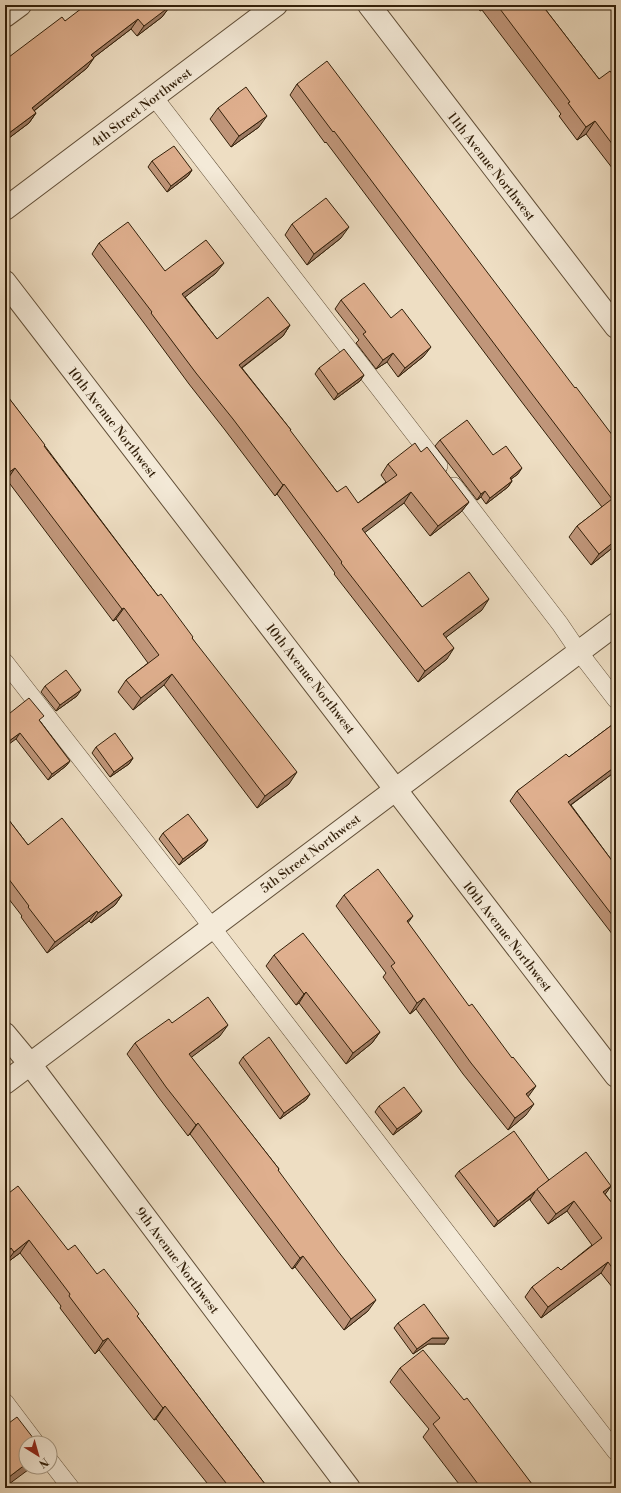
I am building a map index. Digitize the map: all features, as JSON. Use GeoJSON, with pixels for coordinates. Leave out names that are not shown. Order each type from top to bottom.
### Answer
{"type":"FeatureCollection","features":[{"type":"Feature","properties":{"kind":"street"},"geometry":{"type":"LineString","coordinates":[[5,16],[20,5]]}},
{"type":"Feature","properties":{"kind":"street","name":"4th Street Northwest"},"geometry":{"type":"LineString","coordinates":[[5,209],[276,5]]}},
{"type":"Feature","properties":{"kind":"street","name":"11th Avenue Northwest"},"geometry":{"type":"LineString","coordinates":[[369,5],[616,327]]}},
{"type":"Feature","properties":{"kind":"street","name":"10th Avenue Northwest"},"geometry":{"type":"LineString","coordinates":[[5,282],[616,1076]]}},
{"type":"Feature","properties":{"kind":"street","name":"5th Street Northwest"},"geometry":{"type":"LineString","coordinates":[[5,1082],[616,624]]}},
{"type":"Feature","properties":{"kind":"street","name":"9th Avenue Northwest"},"geometry":{"type":"LineString","coordinates":[[5,1034],[30,1064],[349,1488]]}},
{"type":"Feature","properties":{"kind":"lane"},"geometry":{"type":"LineString","coordinates":[[154,97],[551,611],[579,652],[616,700]]}},
{"type":"Feature","properties":{"kind":"lane"},"geometry":{"type":"LineString","coordinates":[[5,662],[616,1452]]}},
{"type":"Feature","properties":{"kind":"lane"},"geometry":{"type":"LineString","coordinates":[[5,1402],[30,1435]]}},
{"type":"Feature","properties":{"kind":"lane"},"geometry":{"type":"LineString","coordinates":[[58,1471],[71,1488]]}},
{"type":"Feature","properties":{"kind":"building"},"geometry":{"type":"Polygon","coordinates":[[[86,5],[167,5],[169,7],[144,26],[138,19],[91,55],[94,58],[32,108],[36,113],[5,136],[5,60],[62,17],[65,21],[86,5]]]}},
{"type":"Feature","properties":{"kind":"building"},"geometry":{"type":"Polygon","coordinates":[[[497,5],[542,5],[599,79],[610,71],[616,79],[616,149],[595,121],[586,127],[568,103],[570,102],[497,5]]]}},
{"type":"Feature","properties":{"kind":"building"},"geometry":{"type":"Polygon","coordinates":[[[327,61],[613,436],[611,437],[616,443],[616,540],[599,554],[577,526],[612,499],[297,84],[327,61]]]}},
{"type":"Feature","properties":{"kind":"building"},"geometry":{"type":"Polygon","coordinates":[[[246,87],[267,116],[239,136],[218,108],[246,87]]]}},
{"type":"Feature","properties":{"kind":"building"},"geometry":{"type":"Polygon","coordinates":[[[174,146],[192,170],[171,186],[152,161],[174,146]]]}},
{"type":"Feature","properties":{"kind":"building"},"geometry":{"type":"Polygon","coordinates":[[[326,198],[349,227],[314,254],[292,224],[326,198]]]}},
{"type":"Feature","properties":{"kind":"building"},"geometry":{"type":"Polygon","coordinates":[[[128,222],[165,271],[206,240],[224,263],[182,294],[217,339],[268,297],[290,325],[239,365],[291,430],[337,492],[346,486],[358,503],[397,475],[388,464],[415,443],[421,452],[427,447],[469,502],[438,526],[411,492],[362,529],[422,607],[469,572],[489,599],[443,634],[454,648],[425,671],[341,563],[342,562],[284,484],[283,485],[196,373],[151,313],[152,312],[99,243],[128,222]]]}},
{"type":"Feature","properties":{"kind":"building"},"geometry":{"type":"Polygon","coordinates":[[[364,283],[391,318],[402,309],[431,347],[405,368],[393,353],[383,360],[363,334],[366,332],[341,300],[364,283]]]}},
{"type":"Feature","properties":{"kind":"building"},"geometry":{"type":"Polygon","coordinates":[[[344,349],[364,375],[338,394],[319,368],[344,349]]]}},
{"type":"Feature","properties":{"kind":"building"},"geometry":{"type":"Polygon","coordinates":[[[5,393],[158,596],[161,594],[193,637],[192,638],[297,772],[265,796],[172,674],[141,698],[126,680],[159,655],[124,608],[122,609],[15,468],[8,473],[5,469],[5,393]]]}},
{"type":"Feature","properties":{"kind":"building"},"geometry":{"type":"Polygon","coordinates":[[[467,420],[493,455],[506,446],[522,468],[510,478],[512,481],[490,498],[485,491],[481,494],[440,440],[467,420]]]}},
{"type":"Feature","properties":{"kind":"building"},"geometry":{"type":"Polygon","coordinates":[[[66,670],[81,690],[60,705],[45,686],[66,670]]]}},
{"type":"Feature","properties":{"kind":"building"},"geometry":{"type":"Polygon","coordinates":[[[29,698],[44,716],[39,720],[70,761],[52,774],[20,733],[5,744],[5,717],[29,698]]]}},
{"type":"Feature","properties":{"kind":"building"},"geometry":{"type":"Polygon","coordinates":[[[616,722],[616,766],[568,802],[616,866],[616,920],[517,791],[566,754],[569,757],[616,722]]]}},
{"type":"Feature","properties":{"kind":"building"},"geometry":{"type":"Polygon","coordinates":[[[115,733],[133,758],[114,772],[96,747],[115,733]]]}},
{"type":"Feature","properties":{"kind":"building"},"geometry":{"type":"Polygon","coordinates":[[[188,814],[208,840],[183,859],[163,833],[188,814]]]}},
{"type":"Feature","properties":{"kind":"building"},"geometry":{"type":"Polygon","coordinates":[[[5,815],[28,845],[62,818],[122,895],[98,913],[97,911],[55,942],[5,874],[5,815]]]}},
{"type":"Feature","properties":{"kind":"building"},"geometry":{"type":"Polygon","coordinates":[[[378,869],[413,916],[407,921],[469,1006],[472,1004],[512,1058],[513,1057],[536,1086],[526,1094],[534,1104],[515,1118],[471,1063],[424,998],[417,1003],[391,966],[395,963],[344,895],[378,869]]]}},
{"type":"Feature","properties":{"kind":"building"},"geometry":{"type":"Polygon","coordinates":[[[303,933],[380,1032],[353,1053],[306,992],[304,994],[274,955],[303,933]]]}},
{"type":"Feature","properties":{"kind":"building"},"geometry":{"type":"Polygon","coordinates":[[[208,997],[228,1025],[189,1054],[279,1169],[278,1170],[337,1250],[376,1300],[351,1319],[303,1256],[300,1258],[198,1123],[196,1125],[166,1087],[135,1043],[169,1019],[172,1023],[208,997]]]}},
{"type":"Feature","properties":{"kind":"building"},"geometry":{"type":"Polygon","coordinates":[[[269,1037],[310,1094],[284,1113],[243,1057],[269,1037]]]}},
{"type":"Feature","properties":{"kind":"building"},"geometry":{"type":"Polygon","coordinates":[[[404,1087],[422,1111],[397,1129],[379,1106],[404,1087]]]}},
{"type":"Feature","properties":{"kind":"building"},"geometry":{"type":"Polygon","coordinates":[[[514,1131],[549,1180],[498,1221],[459,1171],[514,1131]]]}},
{"type":"Feature","properties":{"kind":"building"},"geometry":{"type":"Polygon","coordinates":[[[586,1152],[611,1186],[603,1192],[616,1208],[616,1273],[608,1262],[548,1307],[532,1287],[558,1267],[561,1270],[602,1238],[574,1201],[556,1214],[537,1189],[586,1152]]]}},
{"type":"Feature","properties":{"kind":"building"},"geometry":{"type":"Polygon","coordinates":[[[18,1186],[68,1250],[75,1245],[97,1274],[104,1269],[139,1314],[137,1316],[268,1488],[230,1488],[165,1406],[163,1408],[108,1338],[103,1341],[29,1240],[14,1252],[11,1248],[5,1253],[5,1196],[18,1186]]]}},
{"type":"Feature","properties":{"kind":"building"},"geometry":{"type":"Polygon","coordinates":[[[424,1304],[449,1338],[432,1338],[417,1349],[398,1323],[424,1304]]]}},
{"type":"Feature","properties":{"kind":"building"},"geometry":{"type":"Polygon","coordinates":[[[423,1350],[464,1400],[467,1398],[535,1488],[481,1488],[433,1424],[440,1418],[400,1368],[423,1350]]]}},
{"type":"Feature","properties":{"kind":"building"},"geometry":{"type":"Polygon","coordinates":[[[17,1417],[31,1435],[18,1435],[18,1470],[5,1480],[5,1426],[17,1417]]]}}]}
